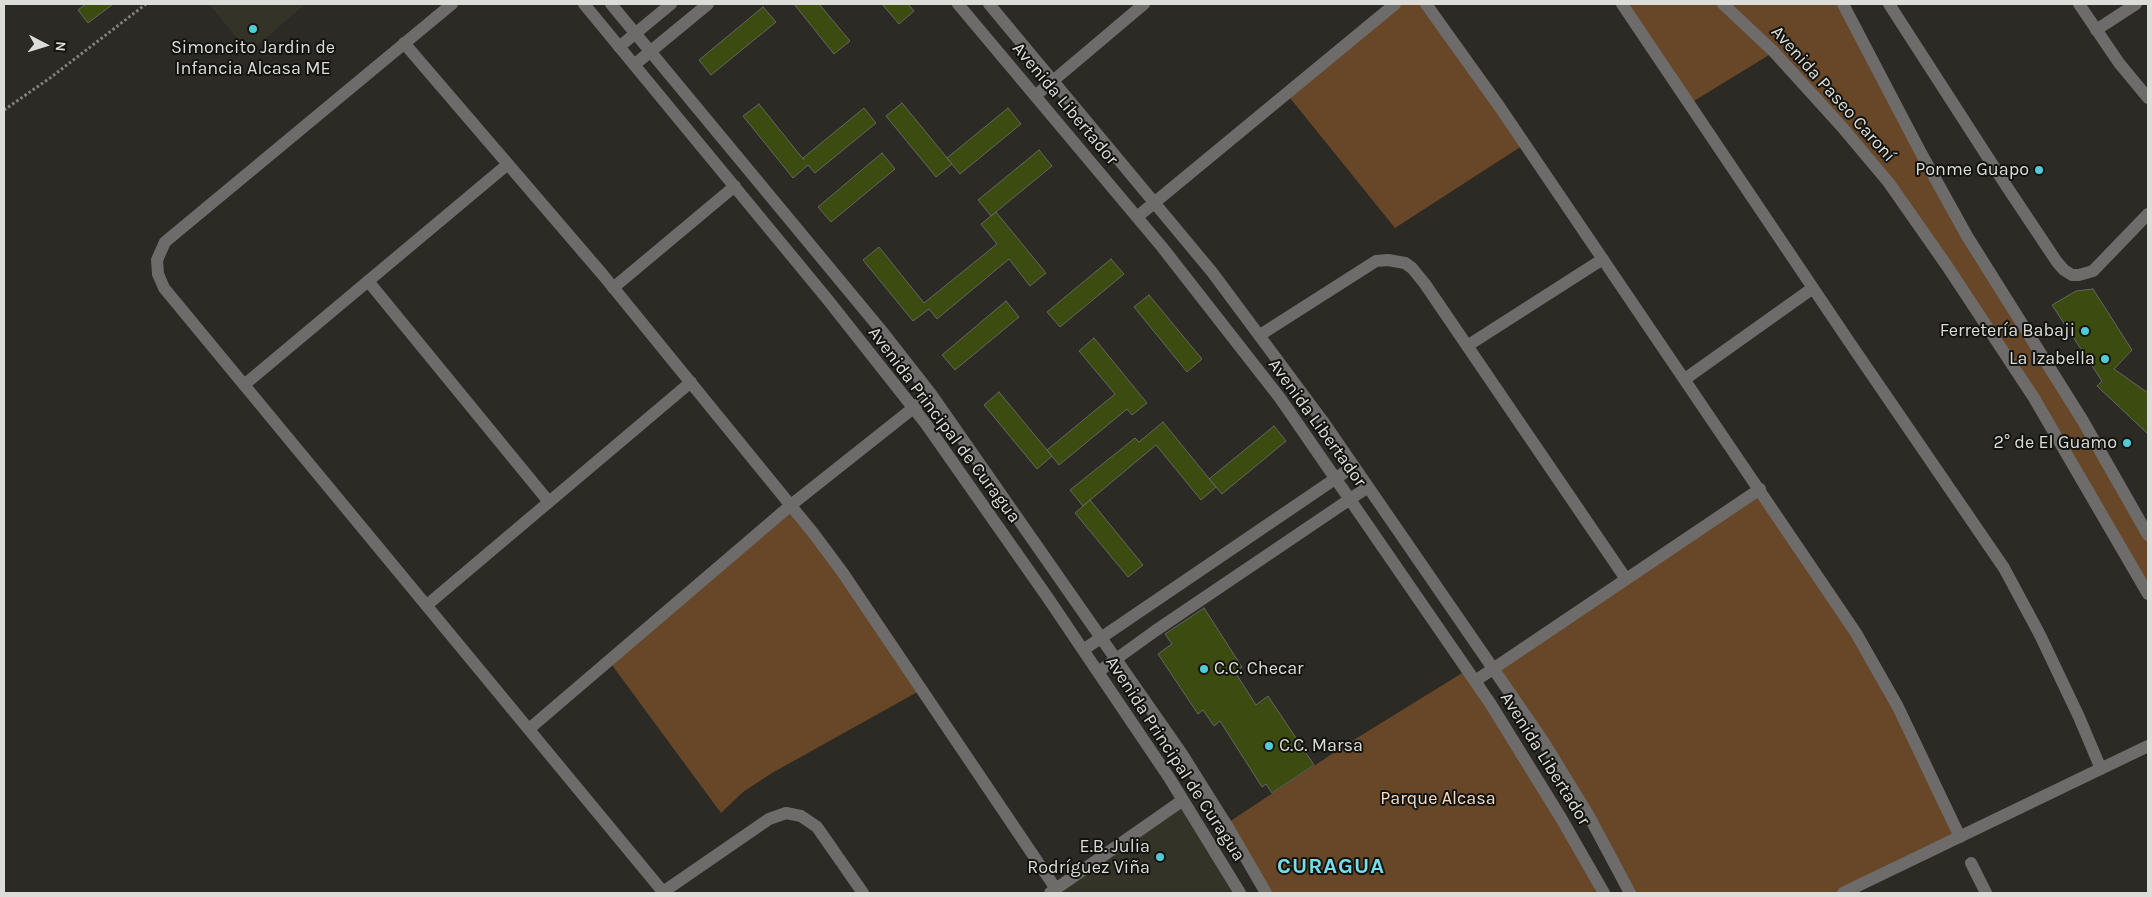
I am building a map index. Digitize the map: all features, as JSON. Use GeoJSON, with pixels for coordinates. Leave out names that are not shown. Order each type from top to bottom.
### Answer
{"type":"FeatureCollection","features":[{"type":"Feature","properties":{"kind":"street"},"geometry":{"type":"LineString","coordinates":[[452,4],[165,242],[159,252],[157,266],[164,288],[664,892],[769,819],[786,813],[801,816],[817,827],[862,893]]}},
{"type":"Feature","properties":{"kind":"street","name":"Avenida Principal de Curagua"},"geometry":{"type":"LineString","coordinates":[[584,4],[735,186],[913,407],[981,501],[1098,672],[1183,800],[1240,893]]}},
{"type":"Feature","properties":{"kind":"street","name":"Avenida Principal de Curagua"},"geometry":{"type":"LineString","coordinates":[[612,4],[868,314],[931,394],[1102,637],[1204,789],[1266,893]]}},
{"type":"Feature","properties":{"kind":"street"},"geometry":{"type":"LineString","coordinates":[[619,47],[671,4]]}},
{"type":"Feature","properties":{"kind":"street"},"geometry":{"type":"LineString","coordinates":[[634,65],[708,4]]}},
{"type":"Feature","properties":{"kind":"street","name":"Avenida Libertador"},"geometry":{"type":"LineString","coordinates":[[958,4],[1137,216],[1257,368],[1336,478],[1475,681],[1561,818],[1604,893]]}},
{"type":"Feature","properties":{"kind":"street","name":"Avenida Libertador"},"geometry":{"type":"LineString","coordinates":[[989,4],[1154,201],[1260,335],[1354,466],[1494,668],[1568,782],[1609,851],[1630,893]]}},
{"type":"Feature","properties":{"kind":"street"},"geometry":{"type":"LineString","coordinates":[[1035,96],[1144,4]]}},
{"type":"Feature","properties":{"kind":"street"},"geometry":{"type":"LineString","coordinates":[[1137,216],[1395,4]]}},
{"type":"Feature","properties":{"kind":"street"},"geometry":{"type":"LineString","coordinates":[[1426,4],[1504,114],[1760,489],[1875,664],[1898,707],[1960,837]]}},
{"type":"Feature","properties":{"kind":"street"},"geometry":{"type":"LineString","coordinates":[[1622,4],[2004,568],[2040,636],[2079,717],[2101,769]]}},
{"type":"Feature","properties":{"kind":"street","name":"Avenida Paseo Caroní"},"geometry":{"type":"LineString","coordinates":[[1723,4],[1774,52],[1842,127],[1889,183],[1947,266],[2034,398],[2148,594]]}},
{"type":"Feature","properties":{"kind":"street","name":"Avenida Paseo Caroní"},"geometry":{"type":"LineString","coordinates":[[1843,4],[1967,236],[2048,363],[2148,535]]}},
{"type":"Feature","properties":{"kind":"street"},"geometry":{"type":"LineString","coordinates":[[1889,4],[2007,187],[2064,270],[2072,275],[2093,271],[2148,214]]}},
{"type":"Feature","properties":{"kind":"street"},"geometry":{"type":"LineString","coordinates":[[2096,30],[2136,4]]}},
{"type":"Feature","properties":{"kind":"street"},"geometry":{"type":"LineString","coordinates":[[2085,6],[2096,30],[2119,64],[2148,98]]}},
{"type":"Feature","properties":{"kind":"street"},"geometry":{"type":"LineString","coordinates":[[404,43],[613,288],[791,505],[843,573],[1053,891],[1183,800]]}},
{"type":"Feature","properties":{"kind":"street"},"geometry":{"type":"LineString","coordinates":[[244,385],[508,164]]}},
{"type":"Feature","properties":{"kind":"street"},"geometry":{"type":"LineString","coordinates":[[613,288],[735,186]]}},
{"type":"Feature","properties":{"kind":"street"},"geometry":{"type":"LineString","coordinates":[[1467,346],[1603,259]]}},
{"type":"Feature","properties":{"kind":"street"},"geometry":{"type":"LineString","coordinates":[[1260,335],[1376,261],[1388,260],[1405,263],[1418,274],[1626,579]]}},
{"type":"Feature","properties":{"kind":"street"},"geometry":{"type":"LineString","coordinates":[[368,281],[549,502]]}},
{"type":"Feature","properties":{"kind":"street"},"geometry":{"type":"LineString","coordinates":[[1685,379],[1813,288]]}},
{"type":"Feature","properties":{"kind":"street"},"geometry":{"type":"LineString","coordinates":[[426,605],[691,382]]}},
{"type":"Feature","properties":{"kind":"street"},"geometry":{"type":"LineString","coordinates":[[530,728],[791,505],[931,394]]}},
{"type":"Feature","properties":{"kind":"street"},"geometry":{"type":"LineString","coordinates":[[1083,650],[1354,466]]}},
{"type":"Feature","properties":{"kind":"street"},"geometry":{"type":"LineString","coordinates":[[1098,672],[1154,631],[1368,487]]}},
{"type":"Feature","properties":{"kind":"street"},"geometry":{"type":"LineString","coordinates":[[1475,681],[1760,489]]}},
{"type":"Feature","properties":{"kind":"street"},"geometry":{"type":"LineString","coordinates":[[1843,893],[2148,746]]}},
{"type":"Feature","properties":{"kind":"street"},"geometry":{"type":"LineString","coordinates":[[1971,863],[1986,893]]}},
{"type":"Feature","properties":{"kind":"path"},"geometry":{"type":"LineString","coordinates":[[4,110],[50,78],[146,4]]}},
{"type":"Feature","properties":{"kind":"shaded area","name":"Simoncito Jardin de Infancia Alcasa ME"},"geometry":{"type":"Polygon","coordinates":[[[209,4],[305,4],[249,53],[209,4]]]}},
{"type":"Feature","properties":{"kind":"shaded area","name":"E.B. Julia Rodríguez Viña"},"geometry":{"type":"Polygon","coordinates":[[[1183,800],[1240,893],[1050,893],[1183,800]]]}},
{"type":"Feature","properties":{"kind":"green space"},"geometry":{"type":"Polygon","coordinates":[[[1395,4],[1426,4],[1525,144],[1395,228],[1286,93],[1395,4]]]}},
{"type":"Feature","properties":{"kind":"green space"},"geometry":{"type":"Polygon","coordinates":[[[1622,4],[1843,4],[1921,153],[2148,535],[2148,594],[2134,568],[1923,231],[1774,52],[1689,104],[1622,4]]]}},
{"type":"Feature","properties":{"kind":"green space"},"geometry":{"type":"Polygon","coordinates":[[[1760,489],[1856,633],[1960,837],[1843,893],[1630,893],[1494,668],[1760,489]]]}},
{"type":"Feature","properties":{"kind":"green space"},"geometry":{"type":"Polygon","coordinates":[[[791,505],[921,690],[772,773],[743,792],[721,813],[609,661],[791,505]]]}},
{"type":"Feature","properties":{"kind":"green space","name":"Parque Alcasa"},"geometry":{"type":"Polygon","coordinates":[[[1467,670],[1604,893],[1266,893],[1226,824],[1344,746],[1467,670]]]}},
{"type":"Feature","properties":{"kind":"building"},"geometry":{"type":"Polygon","coordinates":[[[86,4],[113,4],[88,23],[78,10],[86,4]]]}},
{"type":"Feature","properties":{"kind":"building"},"geometry":{"type":"Polygon","coordinates":[[[794,4],[819,4],[850,41],[834,54],[794,4]]]}},
{"type":"Feature","properties":{"kind":"building"},"geometry":{"type":"Polygon","coordinates":[[[882,4],[908,4],[914,11],[899,24],[882,4]]]}},
{"type":"Feature","properties":{"kind":"building"},"geometry":{"type":"Polygon","coordinates":[[[763,7],[776,22],[711,75],[699,60],[763,7]]]}},
{"type":"Feature","properties":{"kind":"building"},"geometry":{"type":"Polygon","coordinates":[[[902,103],[952,164],[936,177],[886,116],[902,103]]]}},
{"type":"Feature","properties":{"kind":"building"},"geometry":{"type":"Polygon","coordinates":[[[759,104],[804,160],[803,158],[864,108],[876,123],[815,173],[808,165],[793,178],[743,116],[759,104]]]}},
{"type":"Feature","properties":{"kind":"building"},"geometry":{"type":"Polygon","coordinates":[[[1008,108],[1021,124],[960,174],[947,158],[1008,108]]]}},
{"type":"Feature","properties":{"kind":"building"},"geometry":{"type":"Polygon","coordinates":[[[1039,150],[1052,166],[991,216],[978,200],[1039,150]]]}},
{"type":"Feature","properties":{"kind":"building"},"geometry":{"type":"Polygon","coordinates":[[[882,153],[895,169],[831,222],[818,207],[882,153]]]}},
{"type":"Feature","properties":{"kind":"building"},"geometry":{"type":"Polygon","coordinates":[[[996,212],[1046,273],[1030,286],[1009,259],[937,319],[929,309],[913,321],[863,260],[879,247],[924,303],[997,244],[981,224],[996,212]]]}},
{"type":"Feature","properties":{"kind":"building"},"geometry":{"type":"Polygon","coordinates":[[[1111,259],[1124,274],[1060,327],[1047,312],[1111,259]]]}},
{"type":"Feature","properties":{"kind":"building"},"geometry":{"type":"Polygon","coordinates":[[[2093,289],[2132,350],[2114,369],[2148,393],[2148,434],[2097,386],[2102,381],[2052,305],[2076,291],[2093,289]]]}},
{"type":"Feature","properties":{"kind":"building"},"geometry":{"type":"Polygon","coordinates":[[[1149,295],[1202,359],[1187,372],[1134,307],[1149,295]]]}},
{"type":"Feature","properties":{"kind":"building"},"geometry":{"type":"Polygon","coordinates":[[[1006,301],[1019,317],[955,370],[942,355],[1006,301]]]}},
{"type":"Feature","properties":{"kind":"building"},"geometry":{"type":"Polygon","coordinates":[[[1094,338],[1147,403],[1132,415],[1127,409],[1059,465],[1047,450],[1115,394],[1079,351],[1094,338]]]}},
{"type":"Feature","properties":{"kind":"building"},"geometry":{"type":"Polygon","coordinates":[[[999,392],[1052,456],[1037,469],[984,405],[999,392]]]}},
{"type":"Feature","properties":{"kind":"building"},"geometry":{"type":"Polygon","coordinates":[[[1163,422],[1216,487],[1201,500],[1156,445],[1083,506],[1070,490],[1135,438],[1139,442],[1163,422]]]}},
{"type":"Feature","properties":{"kind":"building"},"geometry":{"type":"Polygon","coordinates":[[[1274,426],[1286,441],[1222,494],[1209,479],[1274,426]]]}},
{"type":"Feature","properties":{"kind":"building"},"geometry":{"type":"Polygon","coordinates":[[[1090,500],[1143,565],[1128,577],[1075,513],[1090,500]]]}},
{"type":"Feature","properties":{"kind":"building"},"geometry":{"type":"Polygon","coordinates":[[[1204,608],[1242,667],[1235,672],[1256,705],[1268,696],[1314,765],[1272,793],[1266,784],[1262,787],[1220,721],[1214,726],[1203,710],[1198,714],[1158,654],[1172,644],[1165,634],[1204,608]]]}},
{"type":"Feature","properties":{"kind":"place","name":"Simoncito Jardin de Infancia Alcasa ME"},"geometry":{"type":"Point","coordinates":[253,29]}},
{"type":"Feature","properties":{"kind":"place","name":"Ponme Guapo"},"geometry":{"type":"Point","coordinates":[2039,170]}},
{"type":"Feature","properties":{"kind":"place","name":"Ferretería Babaji"},"geometry":{"type":"Point","coordinates":[2085,331]}},
{"type":"Feature","properties":{"kind":"place","name":"La Izabella"},"geometry":{"type":"Point","coordinates":[2105,359]}},
{"type":"Feature","properties":{"kind":"place","name":"2° de El Guamo"},"geometry":{"type":"Point","coordinates":[2127,443]}},
{"type":"Feature","properties":{"kind":"place","name":"C.C. Checar"},"geometry":{"type":"Point","coordinates":[1204,669]}},
{"type":"Feature","properties":{"kind":"place","name":"C.C. Marsa"},"geometry":{"type":"Point","coordinates":[1269,746]}},
{"type":"Feature","properties":{"kind":"place","name":"E.B. Julia Rodríguez Viña"},"geometry":{"type":"Point","coordinates":[1160,857]}},
{"type":"Feature","properties":{"kind":"district","name":"CURAGUA"},"geometry":{"type":"Point","coordinates":[1331,867]}}]}
